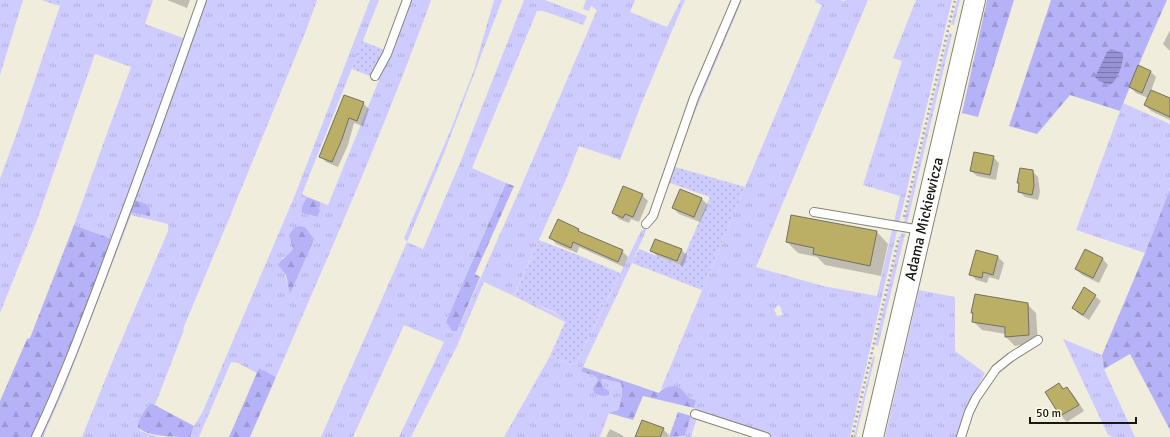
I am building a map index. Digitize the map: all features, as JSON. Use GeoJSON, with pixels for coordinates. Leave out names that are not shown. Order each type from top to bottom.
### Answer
{"type":"FeatureCollection","features":[{"type":"Feature","properties":{"kind":"street","name":"Adama Mickiewicza"},"geometry":{"type":"LineString","coordinates":[[873,437],[975,0]]}},
{"type":"Feature","properties":{"kind":"lane"},"geometry":{"type":"LineString","coordinates":[[36,437],[53,400],[88,312],[169,96],[202,0]]}},
{"type":"Feature","properties":{"kind":"lane"},"geometry":{"type":"LineString","coordinates":[[375,76],[386,54],[407,0]]}},
{"type":"Feature","properties":{"kind":"lane"},"geometry":{"type":"LineString","coordinates":[[646,224],[655,210],[694,98],[736,0]]}},
{"type":"Feature","properties":{"kind":"lane"},"geometry":{"type":"LineString","coordinates":[[814,212],[922,230]]}},
{"type":"Feature","properties":{"kind":"lane"},"geometry":{"type":"LineString","coordinates":[[961,437],[969,412],[976,398],[996,369],[1011,357],[1038,340]]}},
{"type":"Feature","properties":{"kind":"lane"},"geometry":{"type":"LineString","coordinates":[[695,414],[766,437]]}},
{"type":"Feature","properties":{"kind":"green space"},"geometry":{"type":"Polygon","coordinates":[[[0,0],[23,0],[0,75],[0,0]]]}},
{"type":"Feature","properties":{"kind":"green space"},"geometry":{"type":"Polygon","coordinates":[[[41,0],[62,0],[60,6],[41,0]]]}},
{"type":"Feature","properties":{"kind":"green space"},"geometry":{"type":"Polygon","coordinates":[[[62,0],[153,0],[145,24],[186,39],[112,239],[74,225],[131,67],[95,54],[36,223],[0,313],[0,179],[62,0]]]}},
{"type":"Feature","properties":{"kind":"green space"},"geometry":{"type":"Polygon","coordinates":[[[205,0],[317,0],[307,28],[183,329],[184,330],[155,405],[151,403],[143,412],[140,419],[140,431],[159,437],[82,437],[168,231],[168,224],[131,215],[65,387],[43,437],[39,437],[147,165],[205,0]]]}},
{"type":"Feature","properties":{"kind":"green space"},"geometry":{"type":"Polygon","coordinates":[[[370,0],[379,0],[302,194],[307,197],[302,206],[305,214],[316,217],[320,202],[328,205],[379,80],[376,79],[409,0],[431,0],[376,143],[276,377],[259,368],[257,373],[238,363],[231,362],[199,437],[190,437],[194,426],[203,411],[295,195],[370,0]],[[314,239],[291,241],[293,249],[289,255],[282,258],[287,284],[314,239]]]}},
{"type":"Feature","properties":{"kind":"green space"},"geometry":{"type":"Polygon","coordinates":[[[494,0],[502,0],[443,156],[407,242],[404,238],[449,134],[474,70],[494,0]]]}},
{"type":"Feature","properties":{"kind":"green space"},"geometry":{"type":"Polygon","coordinates":[[[524,0],[545,0],[587,16],[583,25],[543,11],[537,11],[472,168],[506,183],[446,322],[452,331],[457,331],[597,10],[591,6],[589,11],[583,9],[586,0],[635,0],[630,12],[667,27],[681,0],[685,0],[642,102],[620,160],[579,146],[565,182],[514,295],[553,312],[565,322],[484,282],[457,346],[411,437],[399,437],[444,342],[404,325],[353,437],[321,437],[407,242],[423,249],[460,163],[524,0]]]}},
{"type":"Feature","properties":{"kind":"green space"},"geometry":{"type":"Polygon","coordinates":[[[739,0],[742,0],[684,138],[683,136],[739,0]]]}},
{"type":"Feature","properties":{"kind":"green space"},"geometry":{"type":"Polygon","coordinates":[[[816,0],[868,0],[756,267],[823,286],[877,296],[892,230],[897,231],[850,437],[760,437],[697,418],[691,437],[685,437],[691,416],[697,417],[699,410],[694,408],[696,400],[689,399],[680,388],[675,387],[661,389],[822,5],[815,2],[816,0]],[[779,305],[774,309],[777,316],[783,315],[779,305]]]}},
{"type":"Feature","properties":{"kind":"green space"},"geometry":{"type":"Polygon","coordinates":[[[916,0],[952,0],[899,223],[894,222],[900,196],[863,185],[902,61],[893,58],[916,0]]]}},
{"type":"Feature","properties":{"kind":"green space"},"geometry":{"type":"Polygon","coordinates":[[[957,0],[960,0],[954,25],[951,25],[957,0]]]}},
{"type":"Feature","properties":{"kind":"green space"},"geometry":{"type":"Polygon","coordinates":[[[987,0],[1014,0],[978,117],[962,113],[987,0]]]}},
{"type":"Feature","properties":{"kind":"green space"},"geometry":{"type":"Polygon","coordinates":[[[1051,0],[1167,0],[1120,111],[1070,95],[1037,134],[1009,126],[1051,0]]]}},
{"type":"Feature","properties":{"kind":"green space"},"geometry":{"type":"Polygon","coordinates":[[[949,33],[952,34],[907,223],[904,222],[949,33]]]}},
{"type":"Feature","properties":{"kind":"green space"},"geometry":{"type":"Polygon","coordinates":[[[362,41],[385,50],[375,70],[370,76],[352,69],[362,41]]]}},
{"type":"Feature","properties":{"kind":"green space"},"geometry":{"type":"Polygon","coordinates":[[[1123,103],[1170,124],[1170,189],[1145,253],[1076,230],[1123,103]]]}},
{"type":"Feature","properties":{"kind":"green space"},"geometry":{"type":"Polygon","coordinates":[[[672,166],[745,187],[702,290],[632,263],[639,249],[680,265],[710,197],[667,182],[672,166]]]}},
{"type":"Feature","properties":{"kind":"green space"},"geometry":{"type":"Polygon","coordinates":[[[506,183],[514,186],[475,274],[480,277],[457,331],[452,331],[446,322],[506,183]]]}},
{"type":"Feature","properties":{"kind":"green space"},"geometry":{"type":"Polygon","coordinates":[[[1170,189],[1170,430],[1130,354],[1104,369],[1102,355],[1170,189]]]}},
{"type":"Feature","properties":{"kind":"green space"},"geometry":{"type":"Polygon","coordinates":[[[307,197],[320,202],[320,211],[317,217],[302,212],[302,206],[307,197]]]}},
{"type":"Feature","properties":{"kind":"green space"},"geometry":{"type":"Polygon","coordinates":[[[133,200],[146,204],[150,209],[150,216],[129,212],[133,200]]]}},
{"type":"Feature","properties":{"kind":"green space"},"geometry":{"type":"Polygon","coordinates":[[[74,225],[112,239],[56,386],[32,437],[0,437],[0,401],[27,339],[30,338],[74,225]]]}},
{"type":"Feature","properties":{"kind":"green space"},"geometry":{"type":"Polygon","coordinates":[[[298,226],[305,227],[314,239],[290,294],[286,275],[278,265],[293,249],[289,235],[294,228],[298,226]]]}},
{"type":"Feature","properties":{"kind":"green space"},"geometry":{"type":"Polygon","coordinates":[[[648,226],[581,371],[598,380],[593,388],[595,393],[608,391],[603,387],[601,379],[621,383],[622,386],[619,408],[618,410],[609,413],[600,437],[504,437],[550,356],[575,366],[641,231],[648,226]]]}},
{"type":"Feature","properties":{"kind":"green space"},"geometry":{"type":"Polygon","coordinates":[[[901,233],[905,234],[878,346],[875,345],[901,233]]]}},
{"type":"Feature","properties":{"kind":"green space"},"geometry":{"type":"Polygon","coordinates":[[[539,240],[620,273],[575,366],[550,356],[565,322],[553,311],[514,296],[539,240]]]}},
{"type":"Feature","properties":{"kind":"green space"},"geometry":{"type":"Polygon","coordinates":[[[919,290],[955,297],[955,351],[985,373],[963,415],[957,437],[885,437],[919,290]]]}},
{"type":"Feature","properties":{"kind":"green space"},"geometry":{"type":"Polygon","coordinates":[[[1063,339],[1102,355],[1104,369],[1135,437],[1113,437],[1108,435],[1063,339]]]}},
{"type":"Feature","properties":{"kind":"green space"},"geometry":{"type":"Polygon","coordinates":[[[873,356],[875,357],[856,437],[854,437],[873,356]]]}},
{"type":"Feature","properties":{"kind":"green space"},"geometry":{"type":"Polygon","coordinates":[[[583,367],[659,393],[663,389],[669,387],[678,387],[688,397],[696,400],[694,408],[643,396],[633,420],[609,413],[618,410],[619,408],[622,393],[621,383],[601,379],[603,387],[609,391],[609,394],[604,396],[594,393],[593,388],[598,380],[594,376],[581,371],[583,367]]]}},
{"type":"Feature","properties":{"kind":"green space"},"geometry":{"type":"Polygon","coordinates":[[[259,368],[276,377],[250,437],[229,437],[259,368]]]}},
{"type":"Feature","properties":{"kind":"green space"},"geometry":{"type":"Polygon","coordinates":[[[151,403],[194,426],[190,437],[155,435],[138,427],[142,414],[151,403]]]}},
{"type":"Feature","properties":{"kind":"green space"},"geometry":{"type":"Polygon","coordinates":[[[678,412],[691,416],[685,436],[669,437],[678,412]]]}},
{"type":"Feature","properties":{"kind":"shaded area"},"geometry":{"type":"Polygon","coordinates":[[[1111,49],[1123,53],[1123,57],[1118,75],[1110,85],[1099,81],[1095,77],[1107,52],[1111,49]]]}},
{"type":"Feature","properties":{"kind":"building"},"geometry":{"type":"Polygon","coordinates":[[[1138,65],[1151,71],[1142,93],[1129,87],[1138,65]]]}},
{"type":"Feature","properties":{"kind":"building"},"geometry":{"type":"Polygon","coordinates":[[[1151,90],[1170,98],[1170,117],[1144,105],[1151,90]]]}},
{"type":"Feature","properties":{"kind":"building"},"geometry":{"type":"Polygon","coordinates":[[[344,95],[364,102],[357,121],[349,118],[332,162],[319,157],[344,95]]]}},
{"type":"Feature","properties":{"kind":"building"},"geometry":{"type":"Polygon","coordinates":[[[974,152],[994,156],[990,175],[970,171],[974,152]]]}},
{"type":"Feature","properties":{"kind":"building"},"geometry":{"type":"Polygon","coordinates":[[[1020,168],[1033,170],[1034,186],[1032,195],[1018,192],[1019,183],[1017,183],[1020,168]]]}},
{"type":"Feature","properties":{"kind":"building"},"geometry":{"type":"Polygon","coordinates":[[[623,186],[643,194],[633,217],[625,214],[623,218],[612,213],[623,186]]]}},
{"type":"Feature","properties":{"kind":"building"},"geometry":{"type":"Polygon","coordinates":[[[680,189],[702,198],[694,217],[672,208],[680,189]]]}},
{"type":"Feature","properties":{"kind":"building"},"geometry":{"type":"Polygon","coordinates":[[[791,215],[877,231],[870,266],[813,254],[814,248],[786,242],[791,215]]]}},
{"type":"Feature","properties":{"kind":"building"},"geometry":{"type":"Polygon","coordinates":[[[558,219],[579,229],[578,231],[623,250],[618,262],[573,242],[571,248],[549,238],[558,219]]]}},
{"type":"Feature","properties":{"kind":"building"},"geometry":{"type":"Polygon","coordinates":[[[655,239],[682,249],[677,261],[650,251],[655,239]]]}},
{"type":"Feature","properties":{"kind":"building"},"geometry":{"type":"Polygon","coordinates":[[[1085,249],[1103,258],[1093,278],[1075,269],[1085,249]]]}},
{"type":"Feature","properties":{"kind":"building"},"geometry":{"type":"Polygon","coordinates":[[[976,250],[998,256],[993,275],[983,272],[982,278],[969,275],[976,250]]]}},
{"type":"Feature","properties":{"kind":"building"},"geometry":{"type":"Polygon","coordinates":[[[1084,287],[1096,295],[1083,315],[1072,308],[1084,287]]]}},
{"type":"Feature","properties":{"kind":"building"},"geometry":{"type":"Polygon","coordinates":[[[975,294],[1028,303],[1029,335],[1005,337],[1005,327],[972,322],[973,313],[971,313],[975,294]]]}},
{"type":"Feature","properties":{"kind":"building"},"geometry":{"type":"Polygon","coordinates":[[[1059,383],[1063,389],[1067,387],[1079,405],[1060,416],[1045,392],[1059,383]]]}},
{"type":"Feature","properties":{"kind":"building"},"geometry":{"type":"Polygon","coordinates":[[[642,420],[664,428],[660,437],[635,437],[642,420]]]}}]}
